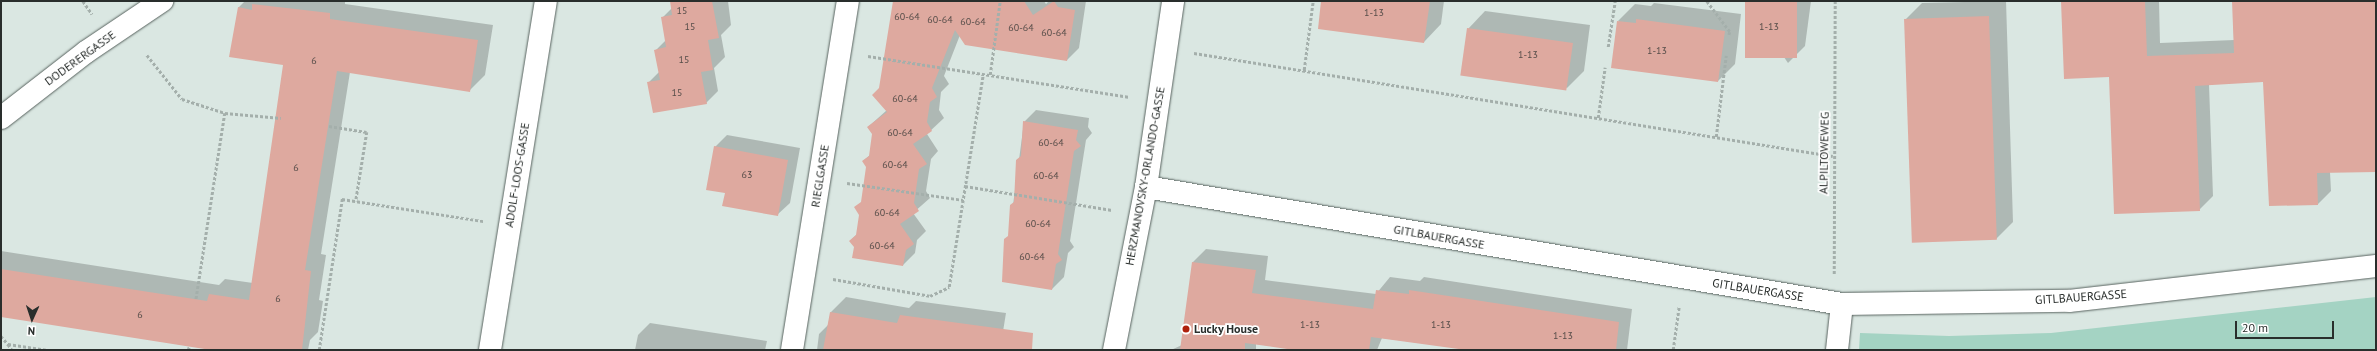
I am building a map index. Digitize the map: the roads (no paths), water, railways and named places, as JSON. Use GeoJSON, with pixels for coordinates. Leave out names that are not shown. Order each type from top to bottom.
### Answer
{"type":"FeatureCollection","features":[{"type":"Feature","properties":{"kind":"street","name":"DODERERGASSE"},"geometry":{"type":"LineString","coordinates":[[1,118],[86,52],[162,1]]}},
{"type":"Feature","properties":{"kind":"street","name":"ADOLF-LOOS-GASSE"},"geometry":{"type":"LineString","coordinates":[[490,350],[546,1]]}},
{"type":"Feature","properties":{"kind":"street","name":"RIEGLGASSE"},"geometry":{"type":"LineString","coordinates":[[792,350],[848,1]]}},
{"type":"Feature","properties":{"kind":"street","name":"HERZMANOVSKY-ORLANDO-GASSE"},"geometry":{"type":"LineString","coordinates":[[1114,350],[1146,187],[1173,1]]}},
{"type":"Feature","properties":{"kind":"street","name":"GITLBAUERGASSE"},"geometry":{"type":"LineString","coordinates":[[1146,187],[1842,304],[2069,301],[2376,266]]}},
{"type":"Feature","properties":{"kind":"street"},"geometry":{"type":"LineString","coordinates":[[1837,350],[1842,304]]}},
{"type":"Feature","properties":{"kind":"place","name":"Lucky House"},"geometry":{"type":"Point","coordinates":[1186,329]}}]}
